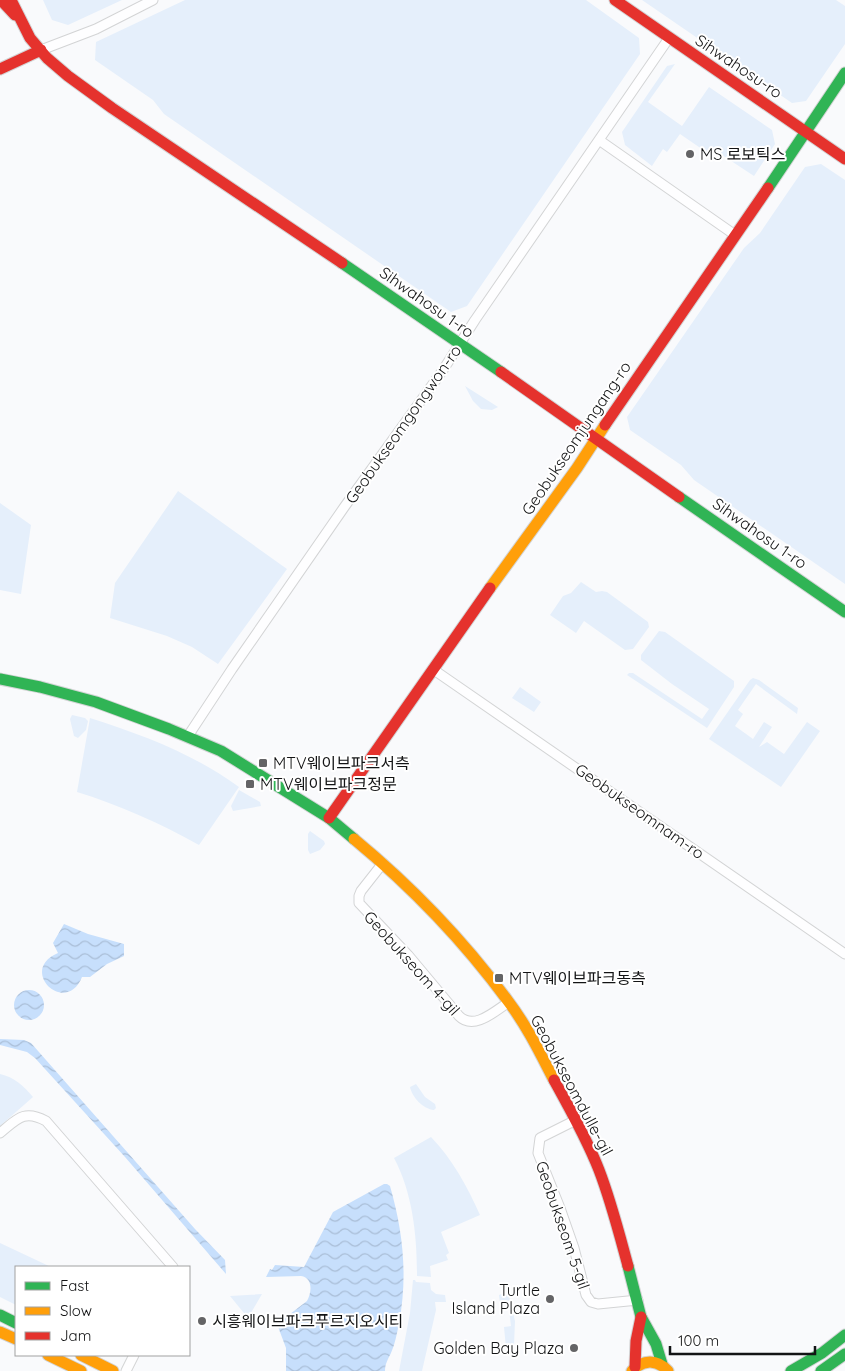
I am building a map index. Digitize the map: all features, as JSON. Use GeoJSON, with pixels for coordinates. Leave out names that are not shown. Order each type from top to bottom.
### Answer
{"type":"FeatureCollection","features":[{"type":"Feature","properties":{"kind":"street"},"geometry":{"type":"LineString","coordinates":[[1,0],[22,22]]}},
{"type":"Feature","properties":{"kind":"street","name":"Sihwahosu 1-ro"},"geometry":{"type":"LineString","coordinates":[[11,0],[30,38],[41,50],[65,73],[112,108],[460,344],[845,612]]}},
{"type":"Feature","properties":{"kind":"street"},"geometry":{"type":"LineString","coordinates":[[19,0],[22,22]]}},
{"type":"Feature","properties":{"kind":"street"},"geometry":{"type":"LineString","coordinates":[[0,69],[41,50],[96,29],[153,0]]}},
{"type":"Feature","properties":{"kind":"street","name":"Sihwahosu-ro"},"geometry":{"type":"LineString","coordinates":[[615,0],[845,159]]}},
{"type":"Feature","properties":{"kind":"street","name":"Geobukseomgongwon-ro"},"geometry":{"type":"LineString","coordinates":[[188,736],[323,538],[443,370],[669,38]]}},
{"type":"Feature","properties":{"kind":"street","name":"Geobukseomjungang-ro"},"geometry":{"type":"LineString","coordinates":[[329,818],[434,670],[444,652],[577,468],[845,73]]}},
{"type":"Feature","properties":{"kind":"street"},"geometry":{"type":"LineString","coordinates":[[599,140],[736,235]]}},
{"type":"Feature","properties":{"kind":"street","name":"Geobukseomnam-ro"},"geometry":{"type":"LineString","coordinates":[[434,670],[845,954]]}},
{"type":"Feature","properties":{"kind":"street","name":"Geobukseomdulle-gil"},"geometry":{"type":"LineString","coordinates":[[0,679],[33,685],[96,702],[188,736],[220,752],[329,818],[383,863],[452,931],[509,1002],[546,1063],[576,1120],[598,1168],[613,1210],[642,1317]]}},
{"type":"Feature","properties":{"kind":"street","name":"Geobukseom 4-gil"},"geometry":{"type":"LineString","coordinates":[[383,863],[361,891],[358,896],[359,903],[408,955],[459,1016],[464,1021],[471,1023],[509,1002]]}},
{"type":"Feature","properties":{"kind":"street"},"geometry":{"type":"LineString","coordinates":[[0,1134],[18,1117],[38,1117],[46,1121],[172,1266]]}},
{"type":"Feature","properties":{"kind":"street","name":"Geobukseom 5-gil"},"geometry":{"type":"LineString","coordinates":[[576,1120],[540,1138],[538,1153],[566,1224],[586,1295],[590,1302],[598,1304],[638,1300]]}},
{"type":"Feature","properties":{"kind":"street"},"geometry":{"type":"LineString","coordinates":[[0,1315],[15,1322]]}},
{"type":"Feature","properties":{"kind":"street"},"geometry":{"type":"LineString","coordinates":[[642,1317],[669,1369]]}},
{"type":"Feature","properties":{"kind":"street"},"geometry":{"type":"LineString","coordinates":[[631,1370],[637,1330],[642,1317]]}},
{"type":"Feature","properties":{"kind":"street"},"geometry":{"type":"LineString","coordinates":[[0,1332],[15,1339]]}},
{"type":"Feature","properties":{"kind":"street"},"geometry":{"type":"LineString","coordinates":[[792,1371],[822,1353],[845,1335]]}},
{"type":"Feature","properties":{"kind":"street"},"geometry":{"type":"LineString","coordinates":[[656,1344],[669,1369]]}},
{"type":"Feature","properties":{"kind":"street"},"geometry":{"type":"LineString","coordinates":[[821,1371],[845,1354]]}},
{"type":"Feature","properties":{"kind":"street"},"geometry":{"type":"LineString","coordinates":[[50,1356],[82,1371]]}},
{"type":"Feature","properties":{"kind":"street"},"geometry":{"type":"LineString","coordinates":[[83,1356],[113,1371]]}},
{"type":"Feature","properties":{"kind":"street"},"geometry":{"type":"LineString","coordinates":[[126,1371],[134,1356]]}},
{"type":"Feature","properties":{"kind":"street"},"geometry":{"type":"LineString","coordinates":[[631,1370],[648,1361],[669,1369]]}},
{"type":"Feature","properties":{"kind":"shaded area"},"geometry":{"type":"Polygon","coordinates":[[[43,0],[122,0],[68,25],[52,20],[43,0]]]}},
{"type":"Feature","properties":{"kind":"shaded area"},"geometry":{"type":"Polygon","coordinates":[[[185,0],[586,0],[639,38],[640,54],[467,306],[451,312],[164,114],[153,100],[95,60],[96,42],[185,0]]]}},
{"type":"Feature","properties":{"kind":"shaded area"},"geometry":{"type":"Polygon","coordinates":[[[642,0],[836,0],[845,6],[845,44],[806,101],[792,103],[642,0]]]}},
{"type":"Feature","properties":{"kind":"shaded area"},"geometry":{"type":"Polygon","coordinates":[[[675,64],[648,102],[682,126],[709,87],[772,130],[775,144],[754,176],[716,151],[712,156],[680,134],[667,152],[663,149],[652,166],[625,145],[622,132],[667,66],[675,64]]]}},
{"type":"Feature","properties":{"kind":"shaded area"},"geometry":{"type":"Polygon","coordinates":[[[821,164],[845,180],[845,584],[694,480],[681,465],[630,430],[627,417],[744,248],[760,233],[805,167],[821,164]]]}},
{"type":"Feature","properties":{"kind":"shaded area"},"geometry":{"type":"Polygon","coordinates":[[[465,386],[498,407],[492,410],[481,409],[473,401],[465,386]]]}},
{"type":"Feature","properties":{"kind":"shaded area"},"geometry":{"type":"Polygon","coordinates":[[[178,491],[287,569],[218,664],[192,647],[167,636],[110,618],[115,583],[178,491]]]}},
{"type":"Feature","properties":{"kind":"shaded area"},"geometry":{"type":"Polygon","coordinates":[[[0,503],[31,525],[21,594],[0,590],[0,503]]]}},
{"type":"Feature","properties":{"kind":"shaded area"},"geometry":{"type":"Polygon","coordinates":[[[581,582],[596,592],[607,592],[648,622],[649,627],[633,649],[625,650],[584,621],[576,633],[550,615],[563,596],[571,593],[581,582]]]}},
{"type":"Feature","properties":{"kind":"shaded area"},"geometry":{"type":"Polygon","coordinates":[[[659,631],[665,632],[734,681],[734,687],[707,728],[627,675],[633,673],[702,719],[709,709],[641,660],[641,655],[659,631]]]}},
{"type":"Feature","properties":{"kind":"shaded area"},"geometry":{"type":"Polygon","coordinates":[[[753,678],[759,680],[798,708],[797,714],[756,684],[738,710],[743,714],[735,726],[753,739],[764,722],[772,727],[759,747],[767,742],[784,754],[807,722],[820,731],[781,787],[709,739],[753,678]]]}},
{"type":"Feature","properties":{"kind":"shaded area"},"geometry":{"type":"Polygon","coordinates":[[[520,687],[541,702],[534,712],[512,698],[520,687]]]}},
{"type":"Feature","properties":{"kind":"shaded area"},"geometry":{"type":"Polygon","coordinates":[[[72,715],[85,718],[88,721],[86,730],[78,738],[74,736],[70,719],[72,715]]]}},
{"type":"Feature","properties":{"kind":"shaded area"},"geometry":{"type":"Polygon","coordinates":[[[90,718],[168,746],[222,775],[239,787],[199,845],[139,815],[77,792],[90,718]]]}},
{"type":"Feature","properties":{"kind":"shaded area"},"geometry":{"type":"Polygon","coordinates":[[[239,790],[260,802],[261,806],[233,811],[231,806],[239,790]]]}},
{"type":"Feature","properties":{"kind":"shaded area"},"geometry":{"type":"Polygon","coordinates":[[[310,831],[324,841],[325,844],[320,850],[310,854],[308,850],[308,834],[310,831]]]}},
{"type":"Feature","properties":{"kind":"shaded area"},"geometry":{"type":"Polygon","coordinates":[[[0,1074],[18,1082],[33,1097],[0,1126],[0,1074]]]}},
{"type":"Feature","properties":{"kind":"shaded area"},"geometry":{"type":"Polygon","coordinates":[[[416,1084],[425,1097],[435,1104],[436,1108],[434,1110],[422,1105],[411,1091],[410,1087],[416,1084]]]}},
{"type":"Feature","properties":{"kind":"shaded area"},"geometry":{"type":"Polygon","coordinates":[[[431,1137],[459,1174],[480,1215],[441,1232],[449,1253],[446,1255],[448,1260],[430,1266],[431,1277],[417,1276],[413,1216],[406,1186],[394,1158],[431,1137]]]}},
{"type":"Feature","properties":{"kind":"shaded area"},"geometry":{"type":"Polygon","coordinates":[[[0,1243],[49,1266],[15,1266],[15,1304],[0,1297],[0,1243]]]}},
{"type":"Feature","properties":{"kind":"shaded area"},"geometry":{"type":"Polygon","coordinates":[[[413,1280],[430,1283],[431,1290],[436,1294],[445,1295],[446,1302],[435,1302],[436,1310],[422,1371],[399,1371],[410,1313],[413,1280]]]}},
{"type":"Feature","properties":{"kind":"shaded area"},"geometry":{"type":"Polygon","coordinates":[[[504,1293],[509,1296],[515,1321],[514,1345],[509,1350],[506,1348],[504,1327],[511,1326],[508,1302],[500,1303],[499,1295],[504,1293]]]}},
{"type":"Feature","properties":{"kind":"shaded area"},"geometry":{"type":"Polygon","coordinates":[[[262,1294],[248,1318],[230,1296],[262,1294]]]}},
{"type":"Feature","properties":{"kind":"water"},"geometry":{"type":"Polygon","coordinates":[[[64,924],[88,934],[124,944],[124,956],[107,964],[90,977],[82,977],[75,988],[66,993],[57,991],[49,986],[43,979],[42,970],[47,961],[58,953],[53,943],[64,924]]]}},
{"type":"Feature","properties":{"kind":"water"},"geometry":{"type":"Polygon","coordinates":[[[29,990],[40,994],[44,1005],[40,1016],[29,1020],[18,1016],[14,1005],[18,994],[29,990]]]}},
{"type":"Feature","properties":{"kind":"water"},"geometry":{"type":"Polygon","coordinates":[[[0,1039],[24,1040],[31,1043],[195,1229],[225,1260],[226,1274],[125,1157],[35,1058],[27,1052],[0,1045],[0,1039]]]}},
{"type":"Feature","properties":{"kind":"water"},"geometry":{"type":"Polygon","coordinates":[[[384,1184],[390,1186],[398,1220],[404,1271],[399,1323],[385,1371],[286,1371],[286,1348],[277,1324],[307,1301],[310,1294],[310,1286],[308,1279],[301,1276],[266,1277],[270,1269],[272,1270],[275,1265],[304,1267],[333,1212],[384,1184]]]}},
{"type":"Feature","properties":{"kind":"traffic: fast"},"geometry":{"type":"LineString","coordinates":[[768,188],[845,73]]}},
{"type":"Feature","properties":{"kind":"traffic: fast"},"geometry":{"type":"LineString","coordinates":[[342,263],[501,372]]}},
{"type":"Feature","properties":{"kind":"traffic: fast"},"geometry":{"type":"LineString","coordinates":[[679,497],[845,612]]}},
{"type":"Feature","properties":{"kind":"traffic: fast"},"geometry":{"type":"LineString","coordinates":[[0,679],[40,687],[96,702],[169,729],[221,751],[329,818],[354,839]]}},
{"type":"Feature","properties":{"kind":"traffic: fast"},"geometry":{"type":"LineString","coordinates":[[628,1266],[641,1317],[656,1344],[662,1364]]}},
{"type":"Feature","properties":{"kind":"traffic: fast"},"geometry":{"type":"LineString","coordinates":[[0,1315],[15,1322]]}},
{"type":"Feature","properties":{"kind":"traffic: fast"},"geometry":{"type":"LineString","coordinates":[[791,1371],[822,1353],[845,1335]]}},
{"type":"Feature","properties":{"kind":"traffic: fast"},"geometry":{"type":"LineString","coordinates":[[821,1371],[845,1354]]}},
{"type":"Feature","properties":{"kind":"traffic: slow"},"geometry":{"type":"LineString","coordinates":[[490,588],[577,468],[605,425]]}},
{"type":"Feature","properties":{"kind":"traffic: slow"},"geometry":{"type":"LineString","coordinates":[[354,839],[417,896],[474,957],[521,1020],[554,1080]]}},
{"type":"Feature","properties":{"kind":"traffic: slow"},"geometry":{"type":"LineString","coordinates":[[0,1332],[15,1339]]}},
{"type":"Feature","properties":{"kind":"traffic: slow"},"geometry":{"type":"LineString","coordinates":[[50,1356],[81,1371]]}},
{"type":"Feature","properties":{"kind":"traffic: slow"},"geometry":{"type":"LineString","coordinates":[[83,1356],[113,1371]]}},
{"type":"Feature","properties":{"kind":"traffic: slow"},"geometry":{"type":"LineString","coordinates":[[632,1371],[641,1364],[650,1362],[659,1364],[668,1371]]}},
{"type":"Feature","properties":{"kind":"traffic: jam"},"geometry":{"type":"LineString","coordinates":[[1,0],[15,15]]}},
{"type":"Feature","properties":{"kind":"traffic: jam"},"geometry":{"type":"LineString","coordinates":[[11,0],[30,38],[47,58],[68,76],[112,108],[342,263]]}},
{"type":"Feature","properties":{"kind":"traffic: jam"},"geometry":{"type":"LineString","coordinates":[[615,0],[845,159]]}},
{"type":"Feature","properties":{"kind":"traffic: jam"},"geometry":{"type":"LineString","coordinates":[[0,69],[41,50]]}},
{"type":"Feature","properties":{"kind":"traffic: jam"},"geometry":{"type":"LineString","coordinates":[[605,425],[768,188]]}},
{"type":"Feature","properties":{"kind":"traffic: jam"},"geometry":{"type":"LineString","coordinates":[[501,372],[679,497]]}},
{"type":"Feature","properties":{"kind":"traffic: jam"},"geometry":{"type":"LineString","coordinates":[[329,818],[490,588]]}},
{"type":"Feature","properties":{"kind":"traffic: jam"},"geometry":{"type":"LineString","coordinates":[[554,1080],[584,1136],[599,1170],[628,1266]]}},
{"type":"Feature","properties":{"kind":"traffic: jam"},"geometry":{"type":"LineString","coordinates":[[635,1367],[636,1341],[641,1317]]}},
{"type":"Feature","properties":{"kind":"place","name":"MS 로보틱스"},"geometry":{"type":"Point","coordinates":[690,154]}},
{"type":"Feature","properties":{"kind":"place","name":"MTV웨이브파크서측"},"geometry":{"type":"Point","coordinates":[263,763]}},
{"type":"Feature","properties":{"kind":"place","name":"MTV웨이브파크정문"},"geometry":{"type":"Point","coordinates":[250,784]}},
{"type":"Feature","properties":{"kind":"place","name":"MTV웨이브파크동측"},"geometry":{"type":"Point","coordinates":[499,978]}},
{"type":"Feature","properties":{"kind":"place","name":"Turtle Island Plaza"},"geometry":{"type":"Point","coordinates":[550,1299]}},
{"type":"Feature","properties":{"kind":"place","name":"시흥웨이브파크푸르지오시티"},"geometry":{"type":"Point","coordinates":[202,1321]}},
{"type":"Feature","properties":{"kind":"place","name":"Golden Bay Plaza"},"geometry":{"type":"Point","coordinates":[574,1348]}}]}
